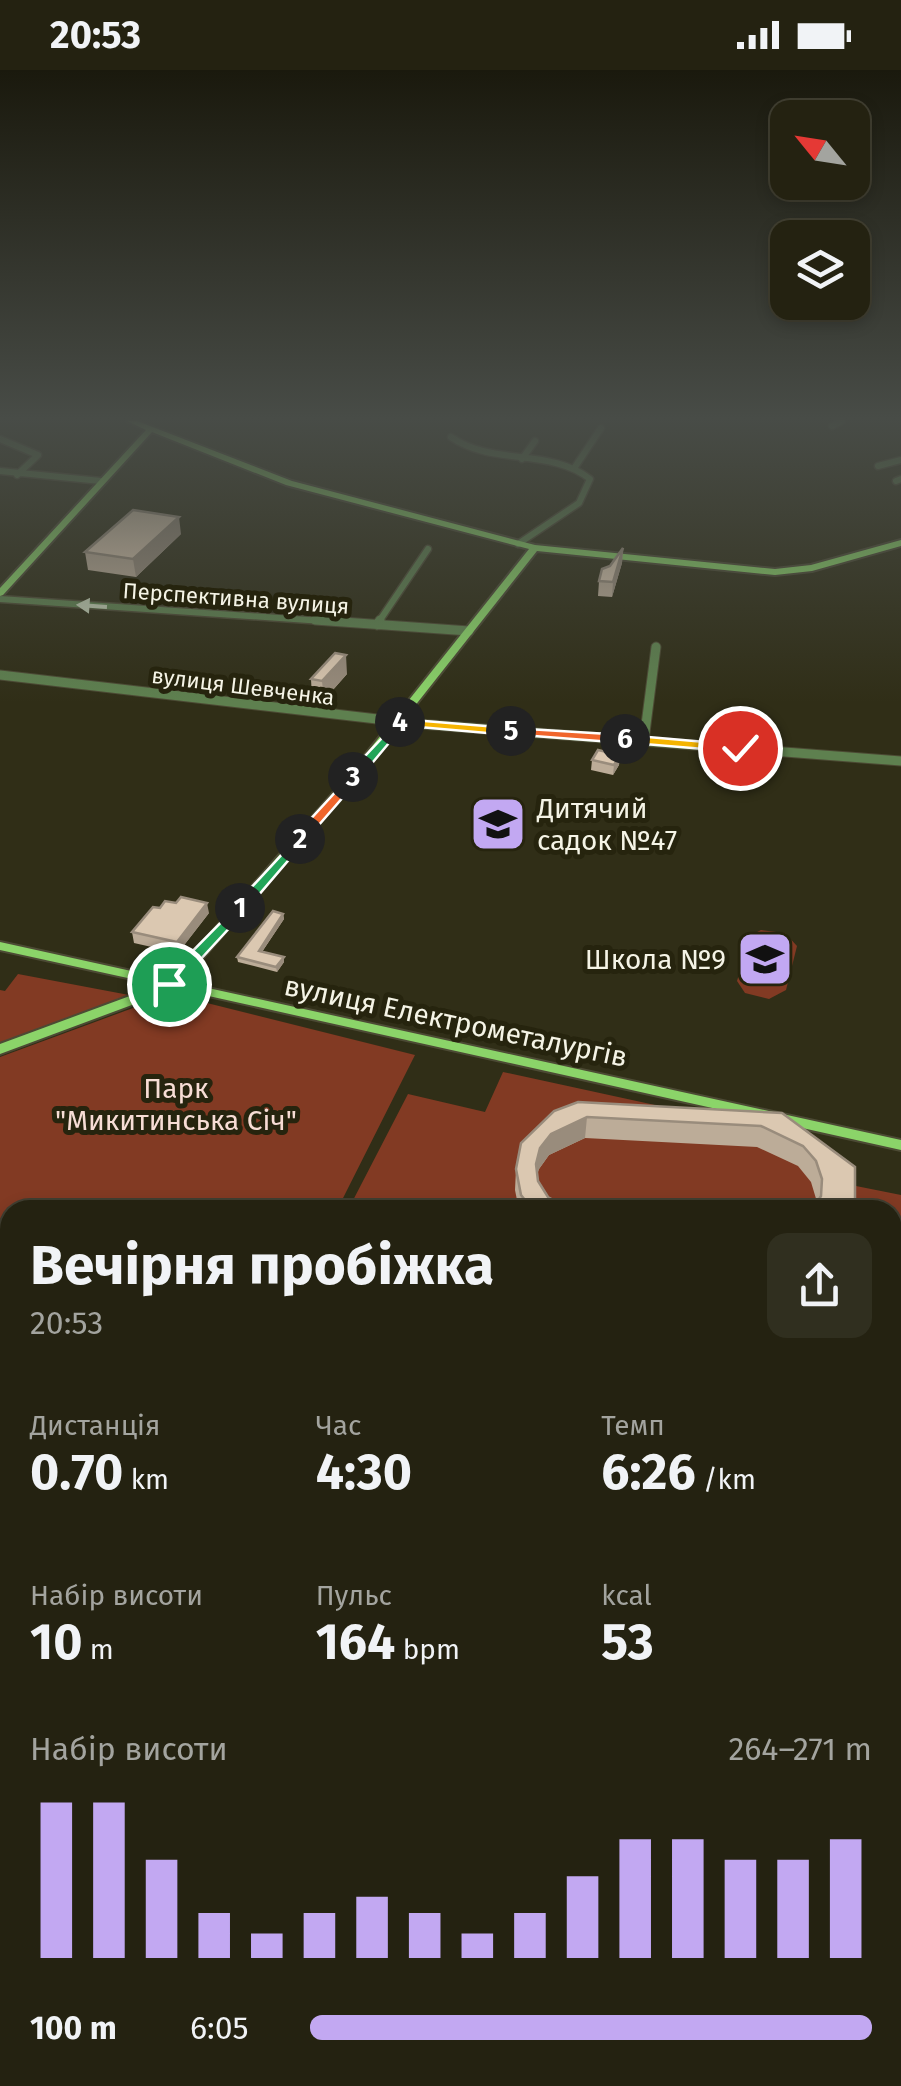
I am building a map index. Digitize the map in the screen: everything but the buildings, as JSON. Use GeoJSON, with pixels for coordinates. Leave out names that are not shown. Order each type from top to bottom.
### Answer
{"type":"FeatureCollection","features":[{"type":"Feature","properties":{"kind":"main road"},"geometry":{"type":"LineString","coordinates":[[0,596],[71,515]]}},
{"type":"Feature","properties":{"kind":"main road"},"geometry":{"type":"LineString","coordinates":[[409,515],[535,548],[776,572],[812,568],[901,543]]}},
{"type":"Feature","properties":{"kind":"main road"},"geometry":{"type":"LineString","coordinates":[[0,1050],[169,984],[191,964],[397,722],[535,548]]}},
{"type":"Feature","properties":{"kind":"main road","name":"вулиця Електрометалургів"},"geometry":{"type":"LineString","coordinates":[[0,946],[901,1145]]}},
{"type":"Feature","properties":{"kind":"street"},"geometry":{"type":"LineString","coordinates":[[518,544],[561,515]]}},
{"type":"Feature","properties":{"kind":"street"},"geometry":{"type":"LineString","coordinates":[[377,625],[428,550]]}},
{"type":"Feature","properties":{"kind":"street","name":"Перспективна вулиця"},"geometry":{"type":"LineString","coordinates":[[0,596],[469,631]]}},
{"type":"Feature","properties":{"kind":"street"},"geometry":{"type":"LineString","coordinates":[[644,740],[656,646]]}},
{"type":"Feature","properties":{"kind":"street","name":"вулиця Шевченка"},"geometry":{"type":"LineString","coordinates":[[0,675],[397,722],[901,761]]}},
{"type":"Feature","properties":{"kind":"green space"},"geometry":{"type":"Polygon","coordinates":[[[761,930],[785,933],[797,946],[786,990],[769,999],[745,993],[737,981],[751,935],[761,930]]]}},
{"type":"Feature","properties":{"kind":"green space"},"geometry":{"type":"Polygon","coordinates":[[[18,974],[129,995],[0,1043],[0,990],[5,991],[18,974]]]}},
{"type":"Feature","properties":{"kind":"green space","name":"Парк \"Микитинська Січ\""},"geometry":{"type":"Polygon","coordinates":[[[171,994],[415,1055],[342,1200],[0,1200],[0,1057],[171,994]]]}},
{"type":"Feature","properties":{"kind":"green space"},"geometry":{"type":"Polygon","coordinates":[[[503,1072],[779,1132],[846,1184],[901,1195],[901,1200],[353,1200],[408,1094],[485,1112],[503,1072]]]}},
{"type":"Feature","properties":{"kind":"place","name":"Дитячий садок №47"},"geometry":{"type":"Point","coordinates":[498,824]}},
{"type":"Feature","properties":{"kind":"place","name":"Школа №9"},"geometry":{"type":"Point","coordinates":[765,959]}},
{"type":"Feature","properties":{"kind":"route"},"geometry":{"type":"LineString","coordinates":[[169,984],[191,964],[397,722],[740,748]]}}]}
